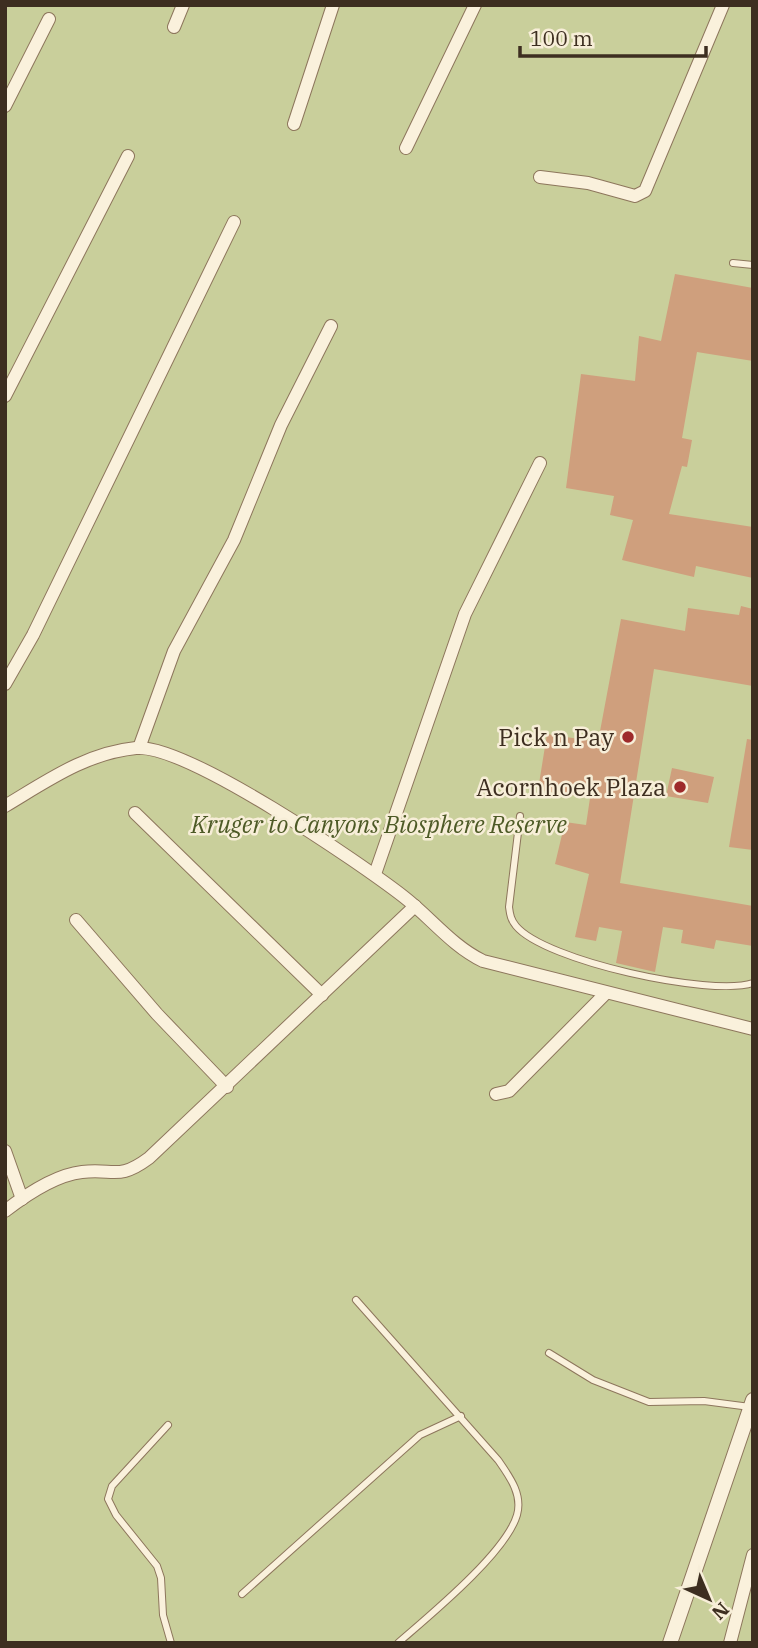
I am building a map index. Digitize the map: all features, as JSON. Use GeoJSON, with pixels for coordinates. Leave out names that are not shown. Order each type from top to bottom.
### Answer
{"type":"FeatureCollection","features":[{"type":"Feature","properties":{"kind":"street"},"geometry":{"type":"LineString","coordinates":[[174,27],[183,5]]}},
{"type":"Feature","properties":{"kind":"street"},"geometry":{"type":"LineString","coordinates":[[294,124],[333,5]]}},
{"type":"Feature","properties":{"kind":"street"},"geometry":{"type":"LineString","coordinates":[[406,148],[475,5]]}},
{"type":"Feature","properties":{"kind":"street"},"geometry":{"type":"LineString","coordinates":[[540,177],[588,183],[635,196],[645,191],[723,5]]}},
{"type":"Feature","properties":{"kind":"street"},"geometry":{"type":"LineString","coordinates":[[5,106],[49,19]]}},
{"type":"Feature","properties":{"kind":"street"},"geometry":{"type":"LineString","coordinates":[[5,396],[128,156]]}},
{"type":"Feature","properties":{"kind":"street"},"geometry":{"type":"LineString","coordinates":[[5,684],[33,635],[234,222]]}},
{"type":"Feature","properties":{"kind":"street"},"geometry":{"type":"LineString","coordinates":[[139,748],[174,651],[234,540],[281,425],[331,326]]}},
{"type":"Feature","properties":{"kind":"street"},"geometry":{"type":"LineString","coordinates":[[374,874],[465,614],[540,463]]}},
{"type":"Feature","properties":{"kind":"street"},"geometry":{"type":"LineString","coordinates":[[5,806],[75,765],[103,754],[139,748],[178,757],[218,776],[374,874],[415,906],[460,948],[482,961],[753,1029]]}},
{"type":"Feature","properties":{"kind":"street"},"geometry":{"type":"LineString","coordinates":[[135,813],[322,995]]}},
{"type":"Feature","properties":{"kind":"street"},"geometry":{"type":"LineString","coordinates":[[5,1211],[69,1174],[85,1171],[121,1173],[134,1169],[227,1087],[415,906]]}},
{"type":"Feature","properties":{"kind":"street"},"geometry":{"type":"LineString","coordinates":[[76,920],[167,1025],[227,1087]]}},
{"type":"Feature","properties":{"kind":"street"},"geometry":{"type":"LineString","coordinates":[[496,1094],[509,1091],[605,994]]}},
{"type":"Feature","properties":{"kind":"street"},"geometry":{"type":"LineString","coordinates":[[5,1151],[22,1199]]}},
{"type":"Feature","properties":{"kind":"street"},"geometry":{"type":"LineString","coordinates":[[670,1643],[751,1404]]}},
{"type":"Feature","properties":{"kind":"street"},"geometry":{"type":"LineString","coordinates":[[730,1643],[753,1555]]}},
{"type":"Feature","properties":{"kind":"lane"},"geometry":{"type":"LineString","coordinates":[[733,263],[753,265]]}},
{"type":"Feature","properties":{"kind":"lane"},"geometry":{"type":"LineString","coordinates":[[520,816],[509,907],[515,925],[532,939],[599,966],[645,976],[731,988],[753,983]]}},
{"type":"Feature","properties":{"kind":"lane"},"geometry":{"type":"LineString","coordinates":[[356,1300],[461,1416],[511,1478],[518,1500],[517,1514],[509,1531],[481,1566],[398,1643]]}},
{"type":"Feature","properties":{"kind":"lane"},"geometry":{"type":"LineString","coordinates":[[549,1353],[593,1380],[649,1402],[751,1404]]}},
{"type":"Feature","properties":{"kind":"lane"},"geometry":{"type":"LineString","coordinates":[[243,1594],[420,1435],[461,1416]]}},
{"type":"Feature","properties":{"kind":"lane"},"geometry":{"type":"LineString","coordinates":[[168,1425],[112,1486],[108,1499],[116,1516],[160,1572],[163,1615],[171,1643]]}},
{"type":"Feature","properties":{"kind":"green space","name":"Kruger to Canyons Biosphere Reserve"},"geometry":{"type":"Polygon","coordinates":[[[5,5],[753,5],[753,1643],[5,1643],[5,5]]]}},
{"type":"Feature","properties":{"kind":"building"},"geometry":{"type":"Polygon","coordinates":[[[675,274],[753,288],[753,361],[697,352],[682,438],[692,440],[687,467],[682,466],[669,514],[753,527],[753,578],[696,566],[694,577],[622,560],[633,520],[610,515],[614,496],[566,488],[581,374],[635,381],[639,336],[661,341],[675,274]]]}},
{"type":"Feature","properties":{"kind":"building"},"geometry":{"type":"Polygon","coordinates":[[[741,606],[753,609],[753,686],[654,669],[620,883],[753,906],[753,946],[716,940],[714,949],[681,943],[683,930],[663,927],[655,972],[616,963],[622,931],[599,927],[596,941],[575,937],[589,874],[555,864],[565,822],[586,825],[590,798],[538,790],[547,734],[598,742],[621,619],[685,631],[688,608],[739,615],[741,606]]]}},
{"type":"Feature","properties":{"kind":"building"},"geometry":{"type":"Polygon","coordinates":[[[747,739],[753,740],[753,850],[729,847],[747,739]]]}},
{"type":"Feature","properties":{"kind":"building"},"geometry":{"type":"Polygon","coordinates":[[[672,768],[714,777],[708,803],[666,796],[672,768]]]}},
{"type":"Feature","properties":{"kind":"place","name":"Pick n Pay"},"geometry":{"type":"Point","coordinates":[628,737]}},
{"type":"Feature","properties":{"kind":"place","name":"Acornhoek Plaza"},"geometry":{"type":"Point","coordinates":[680,787]}}]}
